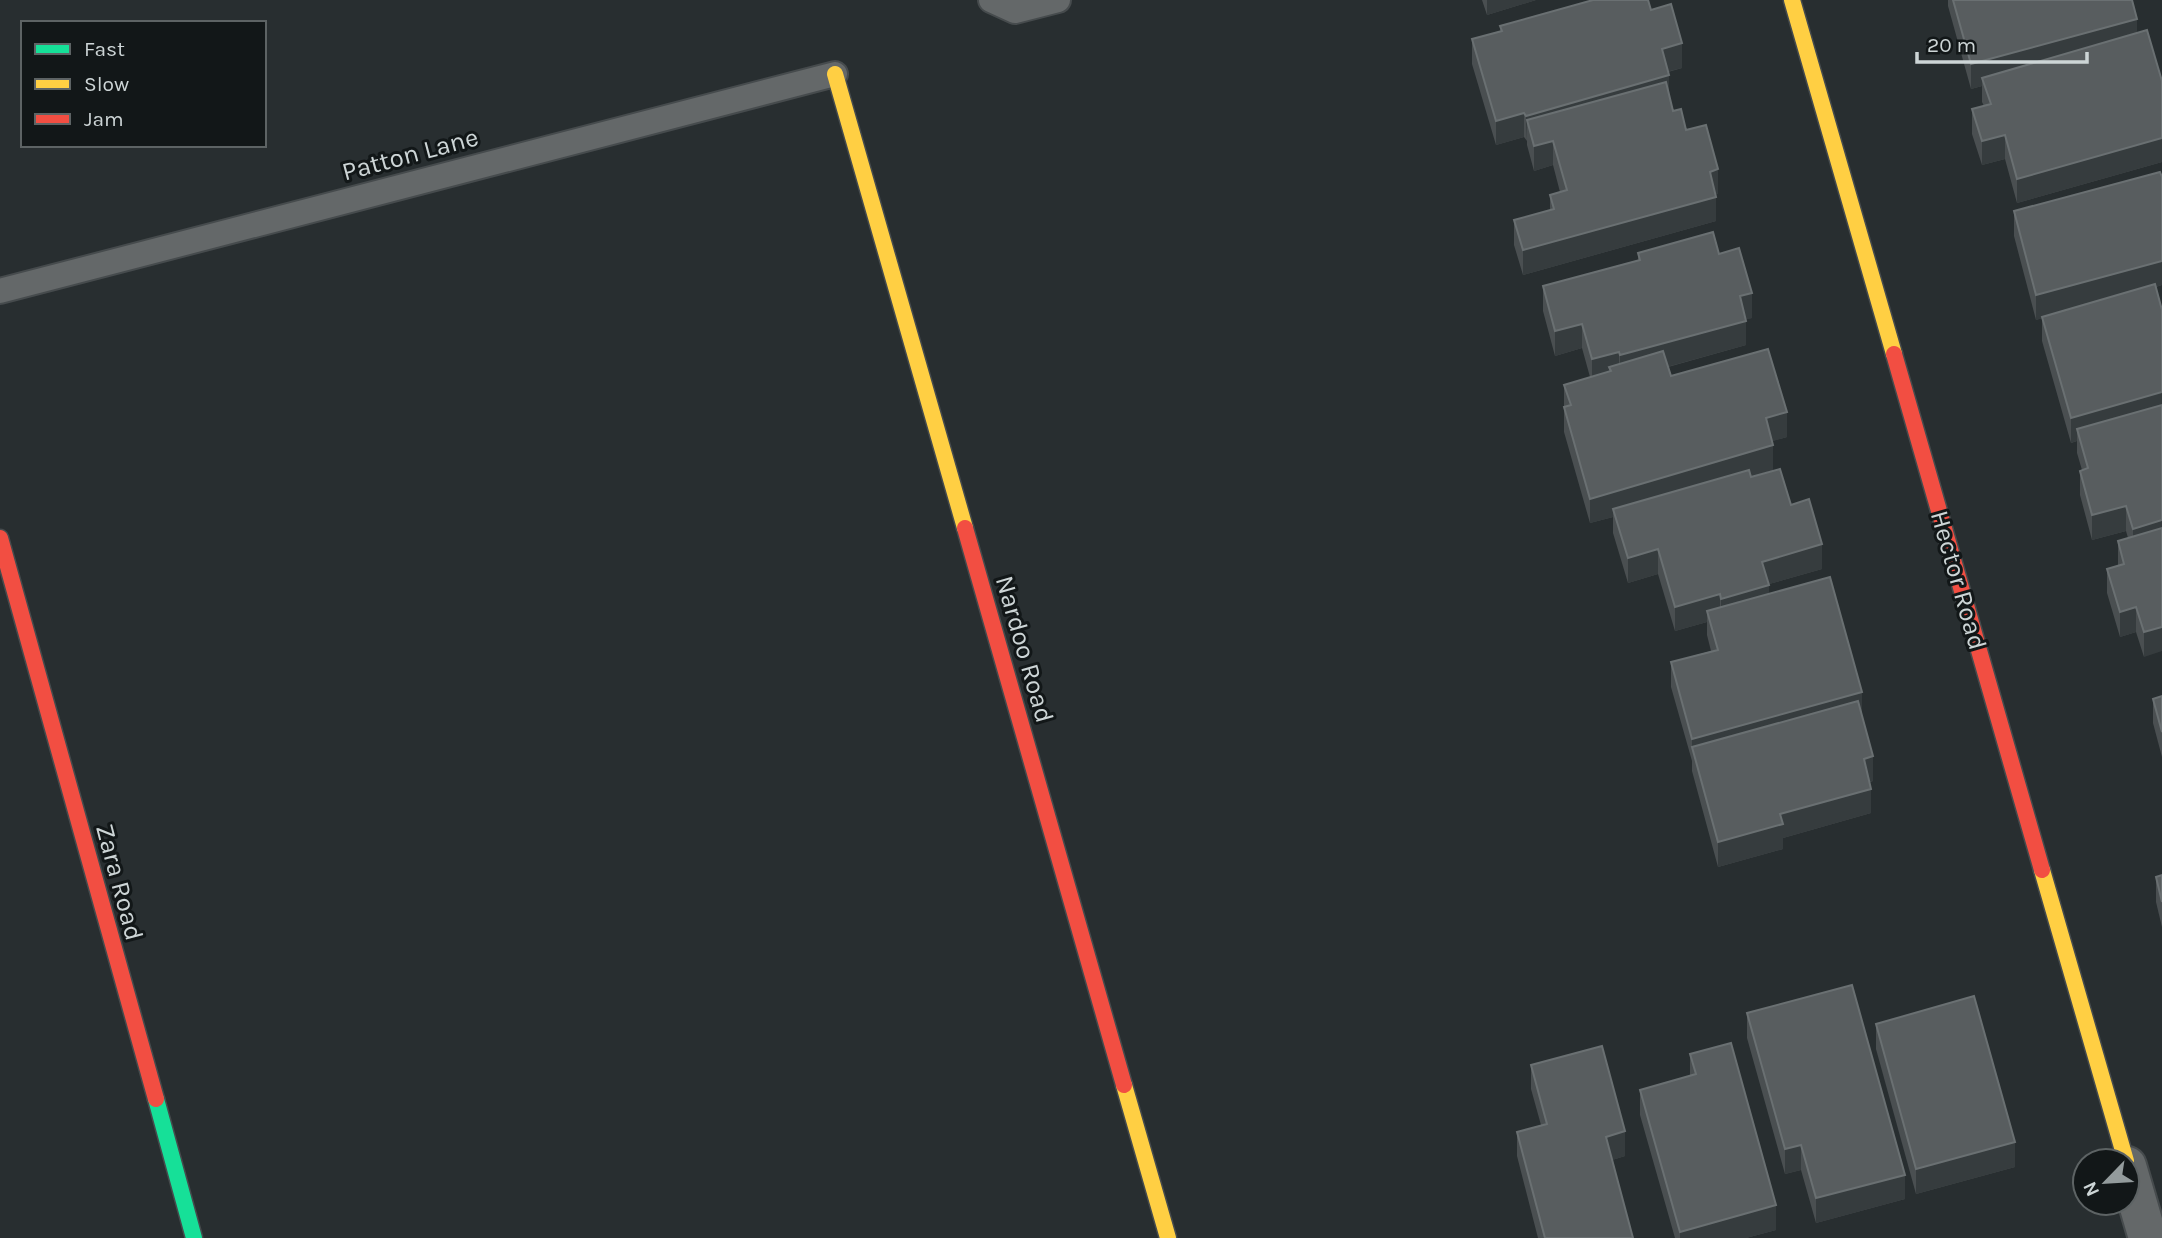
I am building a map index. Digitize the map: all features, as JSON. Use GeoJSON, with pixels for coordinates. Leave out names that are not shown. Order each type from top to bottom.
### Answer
{"type":"FeatureCollection","features":[{"type":"Feature","properties":{"kind":"street","name":"Hector Road"},"geometry":{"type":"LineString","coordinates":[[1793,0],[2121,1147]]}},
{"type":"Feature","properties":{"kind":"street","name":"Nardoo Road"},"geometry":{"type":"LineString","coordinates":[[835,74],[1168,1238]]}},
{"type":"Feature","properties":{"kind":"street","name":"Zara Road"},"geometry":{"type":"LineString","coordinates":[[0,538],[194,1238]]}},
{"type":"Feature","properties":{"kind":"street","name":"Hector Road"},"geometry":{"type":"LineString","coordinates":[[2141,1214],[2148,1238]]}},
{"type":"Feature","properties":{"kind":"lane"},"geometry":{"type":"LineString","coordinates":[[991,0],[1015,12],[1058,0]]}},
{"type":"Feature","properties":{"kind":"lane","name":"Patton Lane"},"geometry":{"type":"LineString","coordinates":[[0,291],[835,74]]}},
{"type":"Feature","properties":{"kind":"building"},"geometry":{"type":"Polygon","coordinates":[[[1593,0],[1648,0],[1651,10],[1671,4],[1682,43],[1662,49],[1669,75],[1526,116],[1524,113],[1496,121],[1472,39],[1502,31],[1500,26],[1593,0]]]}},
{"type":"Feature","properties":{"kind":"building"},"geometry":{"type":"Polygon","coordinates":[[[1953,0],[2132,0],[2137,19],[1971,64],[1953,0]]]}},
{"type":"Feature","properties":{"kind":"building"},"geometry":{"type":"Polygon","coordinates":[[[2147,30],[2162,81],[2162,138],[2017,179],[2005,135],[1982,141],[1972,109],[1991,104],[1982,78],[2147,30]]]}},
{"type":"Feature","properties":{"kind":"building"},"geometry":{"type":"Polygon","coordinates":[[[1666,82],[1673,111],[1681,109],[1686,130],[1706,125],[1718,169],[1710,172],[1716,197],[1523,250],[1514,220],[1554,209],[1550,195],[1567,190],[1553,141],[1534,146],[1527,120],[1666,82]]]}},
{"type":"Feature","properties":{"kind":"building"},"geometry":{"type":"Polygon","coordinates":[[[2160,172],[2162,261],[2036,295],[2014,211],[2160,172]]]}},
{"type":"Feature","properties":{"kind":"building"},"geometry":{"type":"Polygon","coordinates":[[[1713,232],[1719,254],[1739,248],[1752,293],[1740,296],[1746,321],[1620,355],[1619,352],[1592,359],[1582,324],[1555,331],[1543,286],[1640,260],[1638,253],[1713,232]]]}},
{"type":"Feature","properties":{"kind":"building"},"geometry":{"type":"Polygon","coordinates":[[[2155,284],[2162,310],[2162,392],[2071,418],[2042,317],[2155,284]]]}},
{"type":"Feature","properties":{"kind":"building"},"geometry":{"type":"Polygon","coordinates":[[[1768,349],[1787,412],[1766,418],[1773,445],[1590,499],[1564,407],[1571,405],[1564,385],[1611,371],[1609,367],[1663,351],[1671,376],[1768,349]]]}},
{"type":"Feature","properties":{"kind":"building"},"geometry":{"type":"Polygon","coordinates":[[[2162,405],[2162,520],[2133,529],[2126,506],[2092,515],[2080,471],[2088,468],[2077,429],[2162,405]]]}},
{"type":"Feature","properties":{"kind":"building"},"geometry":{"type":"Polygon","coordinates":[[[1780,469],[1791,505],[1809,499],[1822,544],[1762,562],[1769,585],[1721,599],[1720,594],[1675,607],[1658,549],[1628,558],[1613,509],[1749,470],[1751,477],[1780,469]]]}},
{"type":"Feature","properties":{"kind":"building"},"geometry":{"type":"Polygon","coordinates":[[[2162,528],[2162,627],[2144,632],[2136,607],[2120,612],[2107,569],[2124,564],[2118,541],[2162,528]]]}},
{"type":"Feature","properties":{"kind":"building"},"geometry":{"type":"Polygon","coordinates":[[[1830,577],[1862,692],[1692,739],[1671,662],[1718,650],[1707,611],[1830,577]]]}},
{"type":"Feature","properties":{"kind":"building"},"geometry":{"type":"Polygon","coordinates":[[[2162,696],[2162,732],[2153,699],[2162,696]]]}},
{"type":"Feature","properties":{"kind":"building"},"geometry":{"type":"Polygon","coordinates":[[[1858,701],[1873,756],[1864,759],[1871,789],[1780,814],[1783,824],[1718,842],[1692,747],[1858,701]]]}},
{"type":"Feature","properties":{"kind":"building"},"geometry":{"type":"Polygon","coordinates":[[[2162,875],[2162,902],[2156,877],[2162,875]]]}},
{"type":"Feature","properties":{"kind":"building"},"geometry":{"type":"Polygon","coordinates":[[[1852,985],[1905,1175],[1816,1198],[1801,1145],[1785,1149],[1747,1013],[1852,985]]]}},
{"type":"Feature","properties":{"kind":"building"},"geometry":{"type":"Polygon","coordinates":[[[1974,996],[2015,1142],[1916,1169],[1876,1024],[1974,996]]]}},
{"type":"Feature","properties":{"kind":"building"},"geometry":{"type":"Polygon","coordinates":[[[1731,1043],[1776,1205],[1680,1232],[1640,1090],[1696,1074],[1690,1054],[1731,1043]]]}},
{"type":"Feature","properties":{"kind":"building"},"geometry":{"type":"Polygon","coordinates":[[[1602,1046],[1625,1131],[1606,1137],[1633,1238],[1545,1238],[1517,1132],[1547,1124],[1531,1065],[1602,1046]]]}},
{"type":"Feature","properties":{"kind":"traffic: fast"},"geometry":{"type":"LineString","coordinates":[[156,1099],[194,1238]]}},
{"type":"Feature","properties":{"kind":"traffic: slow"},"geometry":{"type":"LineString","coordinates":[[1792,0],[1894,354]]}},
{"type":"Feature","properties":{"kind":"traffic: slow"},"geometry":{"type":"LineString","coordinates":[[835,74],[965,528]]}},
{"type":"Feature","properties":{"kind":"traffic: slow"},"geometry":{"type":"LineString","coordinates":[[2042,870],[2122,1147]]}},
{"type":"Feature","properties":{"kind":"traffic: slow"},"geometry":{"type":"LineString","coordinates":[[1124,1085],[1168,1238]]}},
{"type":"Feature","properties":{"kind":"traffic: jam"},"geometry":{"type":"LineString","coordinates":[[1894,354],[2042,870]]}},
{"type":"Feature","properties":{"kind":"traffic: jam"},"geometry":{"type":"LineString","coordinates":[[965,528],[1124,1085]]}},
{"type":"Feature","properties":{"kind":"traffic: jam"},"geometry":{"type":"LineString","coordinates":[[0,538],[156,1099]]}}]}
